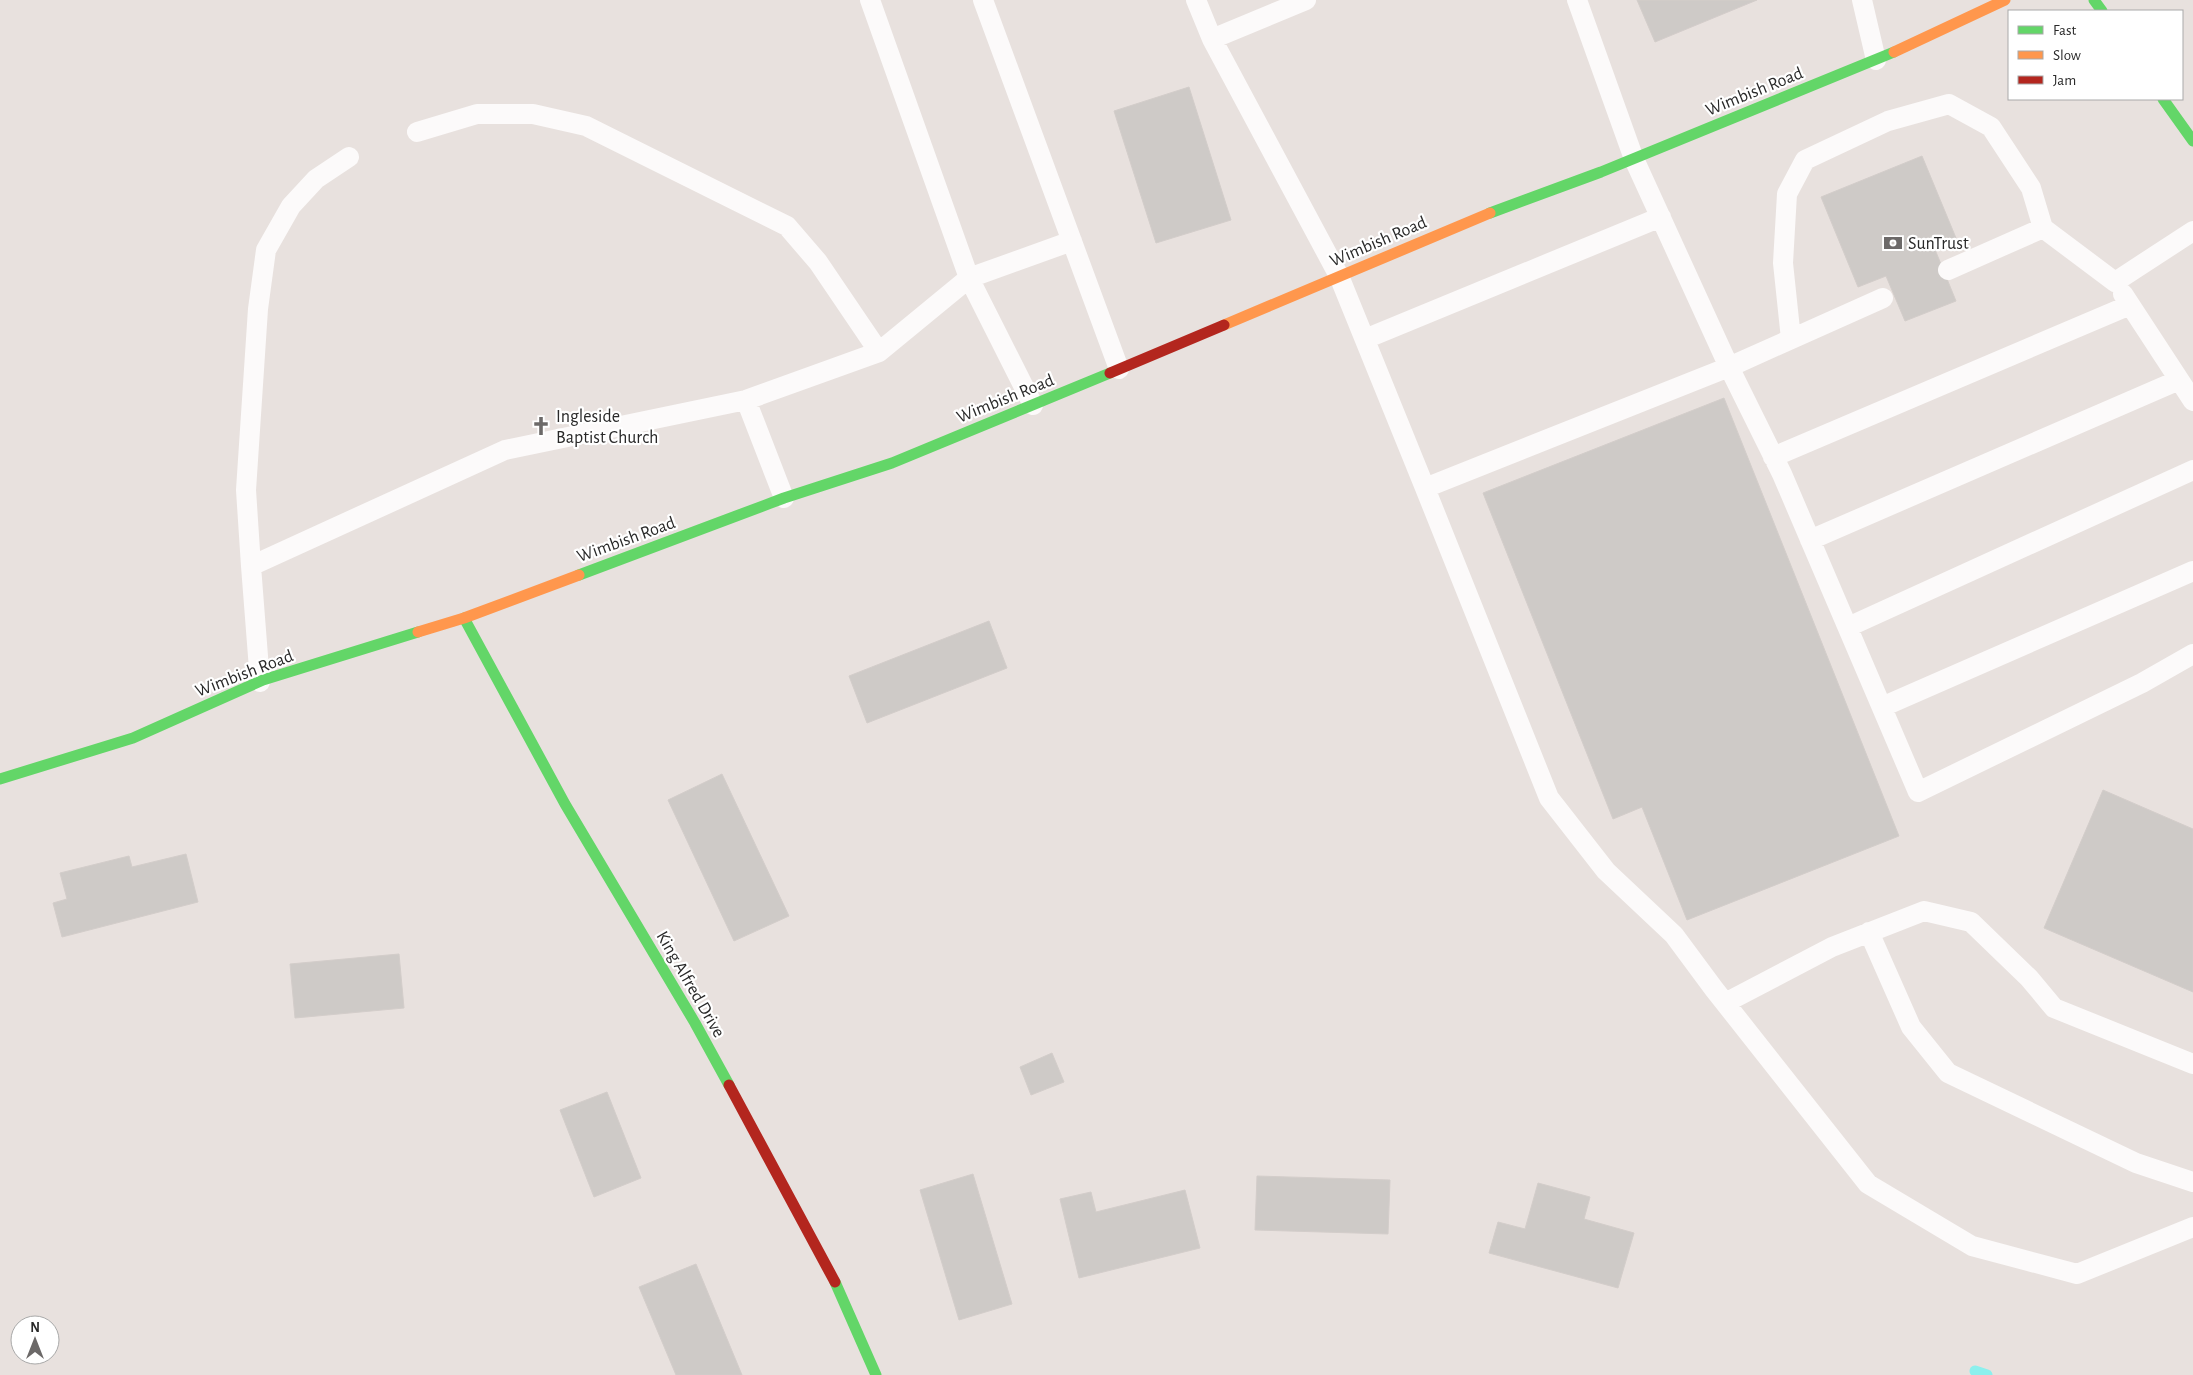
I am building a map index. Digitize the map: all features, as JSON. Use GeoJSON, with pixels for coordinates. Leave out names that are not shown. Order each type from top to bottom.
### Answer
{"type":"FeatureCollection","features":[{"type":"Feature","properties":{"kind":"street","name":"Wimbish Road"},"geometry":{"type":"LineString","coordinates":[[0,779],[134,738],[260,682],[464,618],[784,498],[892,463],[1119,370],[1475,218],[1634,159],[1876,60],[1919,42],[2005,0]]}},
{"type":"Feature","properties":{"kind":"street"},"geometry":{"type":"LineString","coordinates":[[2164,100],[2193,141]]}},
{"type":"Feature","properties":{"kind":"street","name":"King Alfred Drive"},"geometry":{"type":"LineString","coordinates":[[464,618],[565,804],[695,1023],[809,1232],[828,1268],[876,1375]]}},
{"type":"Feature","properties":{"kind":"lane"},"geometry":{"type":"LineString","coordinates":[[870,0],[969,278],[1033,405]]}},
{"type":"Feature","properties":{"kind":"lane"},"geometry":{"type":"LineString","coordinates":[[983,0],[1119,370]]}},
{"type":"Feature","properties":{"kind":"lane"},"geometry":{"type":"LineString","coordinates":[[1196,0],[1212,39],[1339,276],[1549,798],[1606,871],[1674,935],[1868,1184],[1972,1246],[2077,1274],[2193,1227]]}},
{"type":"Feature","properties":{"kind":"lane"},"geometry":{"type":"LineString","coordinates":[[1212,39],[1306,0]]}},
{"type":"Feature","properties":{"kind":"lane"},"geometry":{"type":"LineString","coordinates":[[1577,0],[1634,159],[1729,367],[1773,457],[1918,792],[2142,683],[2193,654]]}},
{"type":"Feature","properties":{"kind":"lane"},"geometry":{"type":"LineString","coordinates":[[1862,0],[1876,60]]}},
{"type":"Feature","properties":{"kind":"lane"},"geometry":{"type":"LineString","coordinates":[[1791,339],[1783,263],[1787,194],[1805,160],[1888,121],[1949,104],[1991,127],[2031,188],[2043,228],[2115,282],[2193,401]]}},
{"type":"Feature","properties":{"kind":"lane"},"geometry":{"type":"LineString","coordinates":[[417,132],[476,114],[533,114],[586,126],[787,226],[818,262],[880,352]]}},
{"type":"Feature","properties":{"kind":"lane"},"geometry":{"type":"LineString","coordinates":[[260,682],[246,490],[258,309],[266,250],[291,206],[316,179],[349,157]]}},
{"type":"Feature","properties":{"kind":"lane"},"geometry":{"type":"LineString","coordinates":[[1365,339],[1660,217]]}},
{"type":"Feature","properties":{"kind":"lane"},"geometry":{"type":"LineString","coordinates":[[1948,270],[2043,228]]}},
{"type":"Feature","properties":{"kind":"lane"},"geometry":{"type":"LineString","coordinates":[[2115,282],[2193,230]]}},
{"type":"Feature","properties":{"kind":"lane"},"geometry":{"type":"LineString","coordinates":[[251,566],[505,450],[746,400],[880,352],[969,278],[1072,241]]}},
{"type":"Feature","properties":{"kind":"lane"},"geometry":{"type":"LineString","coordinates":[[1424,488],[1729,367],[1883,298]]}},
{"type":"Feature","properties":{"kind":"lane"},"geometry":{"type":"LineString","coordinates":[[1773,457],[2130,305]]}},
{"type":"Feature","properties":{"kind":"lane"},"geometry":{"type":"LineString","coordinates":[[1810,540],[2179,380]]}},
{"type":"Feature","properties":{"kind":"lane"},"geometry":{"type":"LineString","coordinates":[[746,400],[784,498]]}},
{"type":"Feature","properties":{"kind":"lane"},"geometry":{"type":"LineString","coordinates":[[1848,628],[2193,470]]}},
{"type":"Feature","properties":{"kind":"lane"},"geometry":{"type":"LineString","coordinates":[[1882,707],[2193,571]]}},
{"type":"Feature","properties":{"kind":"lane"},"geometry":{"type":"LineString","coordinates":[[1726,1003],[1832,947],[1924,911],[1971,922],[2029,978],[2054,1008],[2193,1064]]}},
{"type":"Feature","properties":{"kind":"lane"},"geometry":{"type":"LineString","coordinates":[[1869,932],[1911,1028],[1948,1073],[2136,1163],[2193,1182]]}},
{"type":"Feature","properties":{"kind":"building"},"geometry":{"type":"Polygon","coordinates":[[[1637,0],[1757,0],[1655,42],[1637,0]]]}},
{"type":"Feature","properties":{"kind":"building"},"geometry":{"type":"Polygon","coordinates":[[[1189,87],[1231,220],[1156,243],[1114,111],[1189,87]]]}},
{"type":"Feature","properties":{"kind":"building","name":"SunTrust"},"geometry":{"type":"Polygon","coordinates":[[[1922,156],[1956,238],[1934,247],[1956,301],[1905,321],[1886,276],[1858,287],[1821,197],[1922,156]]]}},
{"type":"Feature","properties":{"kind":"building"},"geometry":{"type":"Polygon","coordinates":[[[1724,398],[1899,836],[1687,920],[1642,807],[1613,819],[1483,493],[1724,398]]]}},
{"type":"Feature","properties":{"kind":"building"},"geometry":{"type":"Polygon","coordinates":[[[989,621],[1007,668],[867,723],[849,676],[989,621]]]}},
{"type":"Feature","properties":{"kind":"building"},"geometry":{"type":"Polygon","coordinates":[[[722,774],[789,916],[734,941],[668,800],[722,774]]]}},
{"type":"Feature","properties":{"kind":"building"},"geometry":{"type":"Polygon","coordinates":[[[2103,790],[2193,829],[2193,992],[2044,928],[2103,790]]]}},
{"type":"Feature","properties":{"kind":"building"},"geometry":{"type":"Polygon","coordinates":[[[186,854],[198,902],[62,937],[53,903],[67,899],[60,873],[129,856],[132,867],[186,854]]]}},
{"type":"Feature","properties":{"kind":"building"},"geometry":{"type":"Polygon","coordinates":[[[399,954],[404,1008],[295,1018],[290,964],[399,954]]]}},
{"type":"Feature","properties":{"kind":"building"},"geometry":{"type":"Polygon","coordinates":[[[1052,1053],[1064,1082],[1031,1095],[1020,1067],[1052,1053]]]}},
{"type":"Feature","properties":{"kind":"building"},"geometry":{"type":"Polygon","coordinates":[[[607,1092],[641,1178],[594,1197],[560,1110],[607,1092]]]}},
{"type":"Feature","properties":{"kind":"building"},"geometry":{"type":"Polygon","coordinates":[[[973,1174],[1012,1304],[959,1320],[920,1190],[973,1174]]]}},
{"type":"Feature","properties":{"kind":"building"},"geometry":{"type":"Polygon","coordinates":[[[1257,1176],[1390,1180],[1388,1234],[1255,1230],[1257,1176]]]}},
{"type":"Feature","properties":{"kind":"building"},"geometry":{"type":"Polygon","coordinates":[[[1538,1183],[1590,1197],[1584,1219],[1634,1233],[1618,1288],[1489,1253],[1498,1222],[1525,1229],[1538,1183]]]}},
{"type":"Feature","properties":{"kind":"building"},"geometry":{"type":"Polygon","coordinates":[[[1185,1190],[1200,1248],[1079,1278],[1060,1199],[1091,1192],[1096,1212],[1185,1190]]]}},
{"type":"Feature","properties":{"kind":"building"},"geometry":{"type":"Polygon","coordinates":[[[696,1264],[742,1375],[676,1375],[639,1287],[696,1264]]]}},
{"type":"Feature","properties":{"kind":"waterway"},"geometry":{"type":"LineString","coordinates":[[1975,1371],[1987,1375]]}},
{"type":"Feature","properties":{"kind":"traffic: fast"},"geometry":{"type":"LineString","coordinates":[[2094,0],[2101,10]]}},
{"type":"Feature","properties":{"kind":"traffic: fast"},"geometry":{"type":"LineString","coordinates":[[1490,213],[1601,172],[1894,52]]}},
{"type":"Feature","properties":{"kind":"traffic: fast"},"geometry":{"type":"LineString","coordinates":[[2164,100],[2193,141]]}},
{"type":"Feature","properties":{"kind":"traffic: fast"},"geometry":{"type":"LineString","coordinates":[[579,575],[784,498],[892,463],[1110,373]]}},
{"type":"Feature","properties":{"kind":"traffic: fast"},"geometry":{"type":"LineString","coordinates":[[464,618],[565,804],[695,1023],[729,1085]]}},
{"type":"Feature","properties":{"kind":"traffic: fast"},"geometry":{"type":"LineString","coordinates":[[0,779],[133,738],[263,680],[418,632]]}},
{"type":"Feature","properties":{"kind":"traffic: fast"},"geometry":{"type":"LineString","coordinates":[[835,1282],[876,1375]]}},
{"type":"Feature","properties":{"kind":"traffic: slow"},"geometry":{"type":"LineString","coordinates":[[1894,52],[2005,0]]}},
{"type":"Feature","properties":{"kind":"traffic: slow"},"geometry":{"type":"LineString","coordinates":[[1224,325],[1490,213]]}},
{"type":"Feature","properties":{"kind":"traffic: slow"},"geometry":{"type":"LineString","coordinates":[[418,632],[464,618],[579,575]]}},
{"type":"Feature","properties":{"kind":"traffic: jam"},"geometry":{"type":"LineString","coordinates":[[1110,373],[1224,325]]}},
{"type":"Feature","properties":{"kind":"traffic: jam"},"geometry":{"type":"LineString","coordinates":[[729,1085],[835,1282]]}},
{"type":"Feature","properties":{"kind":"place","name":"SunTrust"},"geometry":{"type":"Point","coordinates":[1893,243]}},
{"type":"Feature","properties":{"kind":"place","name":"Ingleside Baptist Church"},"geometry":{"type":"Point","coordinates":[541,426]}}]}
